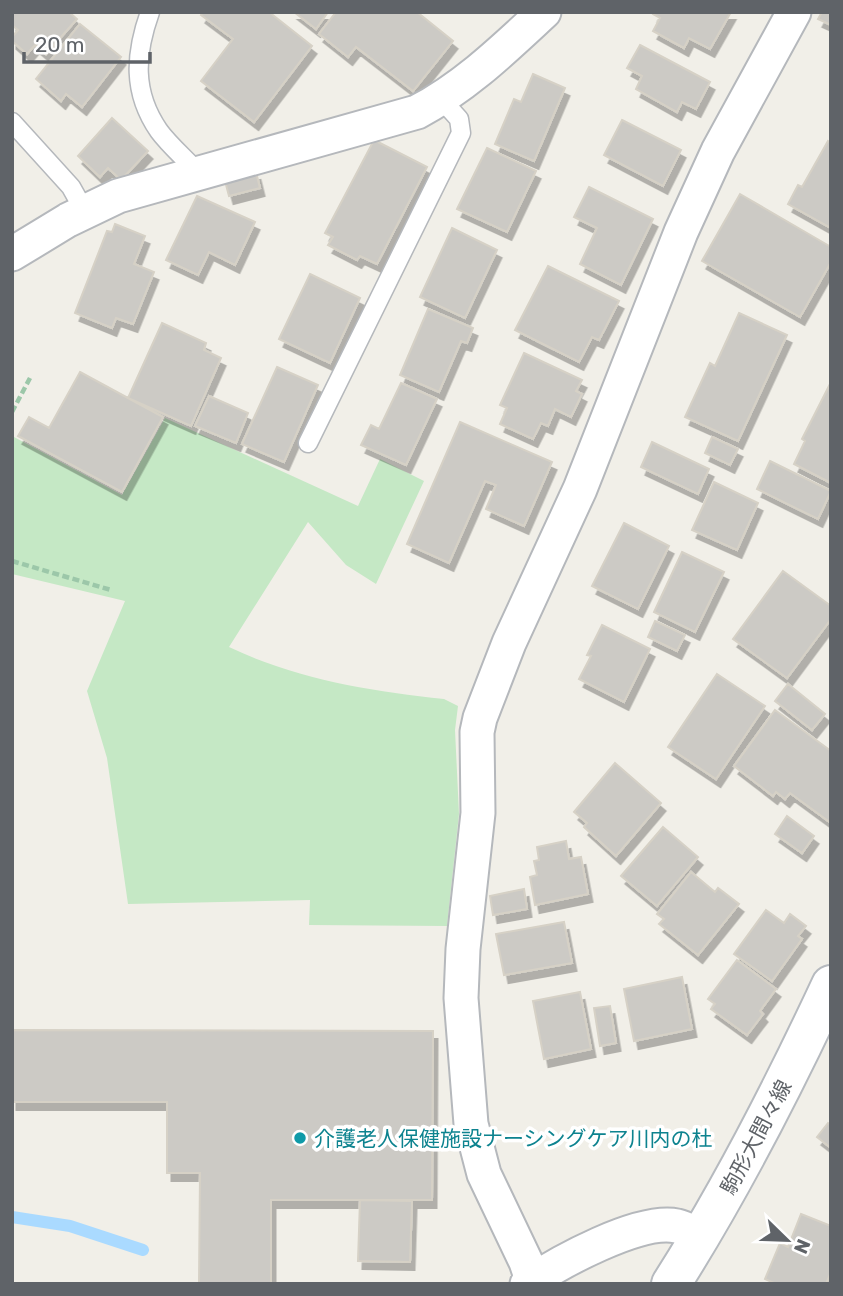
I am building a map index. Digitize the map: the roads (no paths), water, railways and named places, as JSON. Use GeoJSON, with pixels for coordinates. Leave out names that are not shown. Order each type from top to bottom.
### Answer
{"type":"FeatureCollection","features":[{"type":"Feature","properties":{"kind":"main road","name":"駒形大間々線"},"geometry":{"type":"LineString","coordinates":[[671,1284],[702,1236],[761,1131],[831,985]]}},
{"type":"Feature","properties":{"kind":"street"},"geometry":{"type":"LineString","coordinates":[[12,254],[68,220],[118,196],[417,111],[441,99],[474,75],[544,12]]}},
{"type":"Feature","properties":{"kind":"street"},"geometry":{"type":"LineString","coordinates":[[702,1236],[676,1226],[647,1228],[604,1241],[529,1282],[526,1262],[484,1174],[471,1124],[461,998],[463,949],[478,813],[477,732],[509,643],[580,489],[681,232],[718,151],[794,12]]}},
{"type":"Feature","properties":{"kind":"lane"},"geometry":{"type":"LineString","coordinates":[[150,12],[138,58],[142,95],[160,132],[199,174]]}},
{"type":"Feature","properties":{"kind":"lane"},"geometry":{"type":"LineString","coordinates":[[307,443],[461,133],[459,119],[441,99]]}},
{"type":"Feature","properties":{"kind":"lane"},"geometry":{"type":"LineString","coordinates":[[12,122],[71,187],[85,212]]}},
{"type":"Feature","properties":{"kind":"waterway"},"geometry":{"type":"LineString","coordinates":[[12,1217],[70,1226],[143,1250]]}},
{"type":"Feature","properties":{"kind":"place","name":"介護老人保健施設ナーシングケア川内の杜"},"geometry":{"type":"Point","coordinates":[300,1138]}}]}
